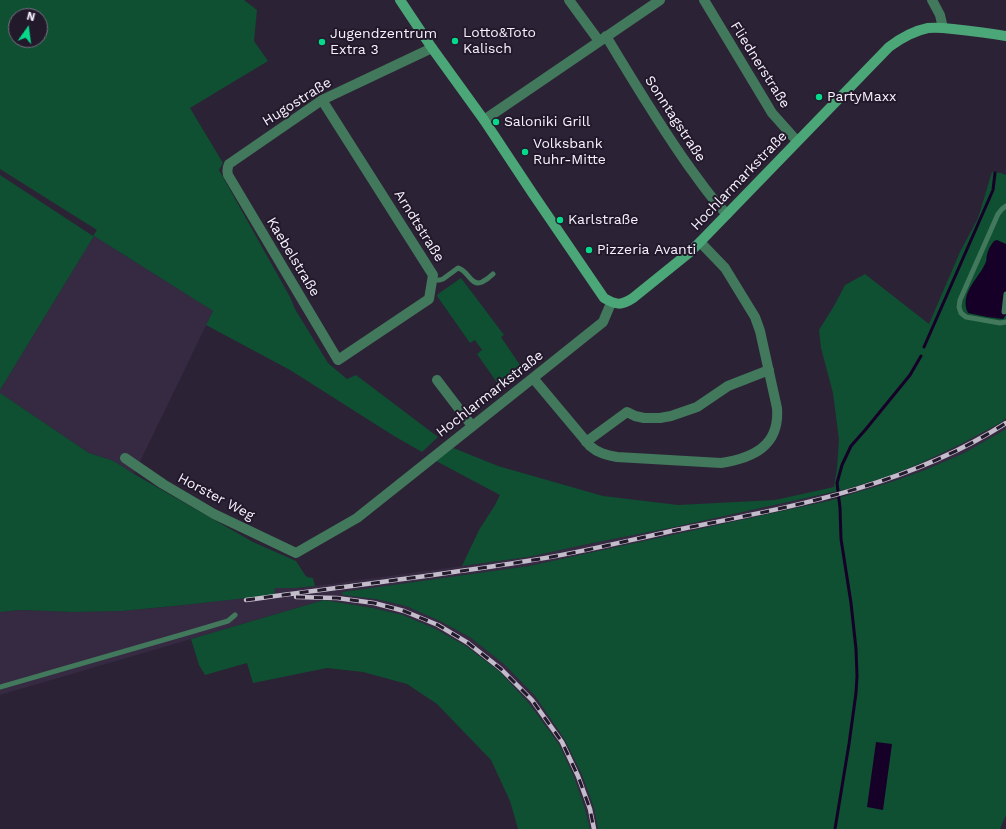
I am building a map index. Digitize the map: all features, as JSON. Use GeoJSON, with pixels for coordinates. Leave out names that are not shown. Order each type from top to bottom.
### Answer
{"type":"FeatureCollection","features":[{"type":"Feature","properties":{"kind":"street"},"geometry":{"type":"LineString","coordinates":[[400,0],[432,48],[484,120],[604,298],[611,303]]}},
{"type":"Feature","properties":{"kind":"street","name":"Sonntagstraße"},"geometry":{"type":"LineString","coordinates":[[569,0],[603,39],[677,150],[717,204],[727,214]]}},
{"type":"Feature","properties":{"kind":"street"},"geometry":{"type":"LineString","coordinates":[[484,120],[660,0]]}},
{"type":"Feature","properties":{"kind":"street","name":"Fliednerstraße"},"geometry":{"type":"LineString","coordinates":[[704,0],[772,113],[798,141]]}},
{"type":"Feature","properties":{"kind":"street"},"geometry":{"type":"LineString","coordinates":[[932,0],[940,15],[943,28]]}},
{"type":"Feature","properties":{"kind":"street","name":"Hochlarmarkstraße"},"geometry":{"type":"LineString","coordinates":[[296,553],[357,518],[603,322],[611,303],[620,304],[628,301],[690,252],[889,47],[902,37],[928,28],[965,30],[1006,36]]}},
{"type":"Feature","properties":{"kind":"street","name":"Hugostraße"},"geometry":{"type":"LineString","coordinates":[[227,168],[229,164],[322,100],[432,48]]}},
{"type":"Feature","properties":{"kind":"street","name":"Arndtstraße"},"geometry":{"type":"LineString","coordinates":[[322,100],[433,275],[429,299],[338,360]]}},
{"type":"Feature","properties":{"kind":"street","name":"Kaebelstraße"},"geometry":{"type":"LineString","coordinates":[[227,168],[228,175],[338,360]]}},
{"type":"Feature","properties":{"kind":"street"},"geometry":{"type":"LineString","coordinates":[[533,378],[586,442],[602,454],[617,457],[721,463],[737,460],[758,451],[770,439],[777,426],[778,417],[760,330],[755,317],[726,268],[700,242]]}},
{"type":"Feature","properties":{"kind":"street"},"geometry":{"type":"LineString","coordinates":[[586,442],[627,412],[644,418],[672,416],[697,407],[728,386],[769,370]]}},
{"type":"Feature","properties":{"kind":"street"},"geometry":{"type":"LineString","coordinates":[[437,380],[472,426]]}},
{"type":"Feature","properties":{"kind":"street","name":"Horster Weg"},"geometry":{"type":"LineString","coordinates":[[125,458],[163,484],[214,514],[296,553]]}},
{"type":"Feature","properties":{"kind":"lane"},"geometry":{"type":"LineString","coordinates":[[1005,208],[998,214],[960,300],[959,307],[961,313],[966,317],[1000,323],[1006,322]]}},
{"type":"Feature","properties":{"kind":"lane"},"geometry":{"type":"LineString","coordinates":[[432,280],[443,279],[458,268],[463,270],[474,282],[478,283],[484,282],[493,274]]}},
{"type":"Feature","properties":{"kind":"lane"},"geometry":{"type":"LineString","coordinates":[[1004,312],[1006,294]]}},
{"type":"Feature","properties":{"kind":"lane"},"geometry":{"type":"LineString","coordinates":[[0,687],[228,621],[235,615]]}},
{"type":"Feature","properties":{"kind":"shaded area"},"geometry":{"type":"Polygon","coordinates":[[[94,236],[213,311],[134,474],[111,460],[89,453],[0,393],[0,390],[94,236]]]}},
{"type":"Feature","properties":{"kind":"shaded area"},"geometry":{"type":"Polygon","coordinates":[[[997,240],[1006,244],[1006,315],[1003,319],[968,313],[966,306],[966,299],[970,287],[986,263],[987,253],[990,247],[994,241],[997,240]]]}},
{"type":"Feature","properties":{"kind":"shaded area"},"geometry":{"type":"Polygon","coordinates":[[[1006,418],[1006,429],[964,453],[925,470],[849,495],[847,489],[889,476],[921,463],[961,444],[1002,422],[1006,418]]]}},
{"type":"Feature","properties":{"kind":"shaded area"},"geometry":{"type":"Polygon","coordinates":[[[826,494],[828,501],[529,566],[342,592],[406,606],[442,622],[471,638],[505,665],[535,696],[565,740],[582,775],[594,808],[598,829],[590,829],[585,809],[559,744],[528,702],[499,671],[466,646],[436,629],[403,615],[373,608],[324,600],[0,695],[0,612],[20,610],[73,612],[122,611],[274,595],[275,588],[296,588],[324,585],[528,557],[826,494]]]}},
{"type":"Feature","properties":{"kind":"shaded area"},"geometry":{"type":"Polygon","coordinates":[[[876,742],[892,744],[883,810],[867,807],[876,742]]]}},
{"type":"Feature","properties":{"kind":"green space"},"geometry":{"type":"Polygon","coordinates":[[[0,0],[244,0],[257,10],[254,41],[268,61],[190,108],[223,163],[219,170],[290,297],[295,309],[328,363],[347,379],[356,375],[438,437],[422,452],[394,436],[290,370],[206,325],[213,311],[94,236],[0,390],[0,175],[93,236],[97,230],[0,169],[0,0]]]}},
{"type":"Feature","properties":{"kind":"green space"},"geometry":{"type":"Polygon","coordinates":[[[992,172],[1006,175],[1006,418],[1002,422],[921,463],[889,476],[847,489],[670,528],[528,557],[462,566],[479,530],[500,495],[436,461],[451,447],[498,466],[603,496],[678,505],[775,500],[834,487],[839,440],[833,393],[821,348],[819,330],[845,285],[865,274],[929,324],[960,252],[978,218],[992,172]]]}},
{"type":"Feature","properties":{"kind":"green space"},"geometry":{"type":"Polygon","coordinates":[[[461,278],[504,335],[501,337],[522,368],[498,384],[477,354],[482,350],[475,340],[470,343],[437,296],[461,278]]]}},
{"type":"Feature","properties":{"kind":"green space"},"geometry":{"type":"Polygon","coordinates":[[[0,393],[89,453],[117,463],[253,542],[296,561],[307,577],[313,578],[315,586],[275,588],[274,595],[122,611],[73,612],[20,610],[0,612],[0,393]]]}},
{"type":"Feature","properties":{"kind":"green space"},"geometry":{"type":"Polygon","coordinates":[[[1006,429],[1006,815],[1000,829],[598,829],[594,808],[582,775],[565,740],[535,696],[505,665],[471,638],[442,622],[406,606],[375,599],[343,595],[342,592],[529,566],[828,501],[925,470],[964,453],[1006,429]]]}},
{"type":"Feature","properties":{"kind":"green space"},"geometry":{"type":"Polygon","coordinates":[[[324,600],[373,608],[403,615],[436,629],[466,646],[499,671],[528,702],[559,744],[574,777],[590,829],[518,829],[510,801],[491,760],[437,704],[407,684],[363,672],[327,668],[253,683],[247,663],[205,675],[199,665],[191,639],[324,600]]]}},
{"type":"Feature","properties":{"kind":"waterway"},"geometry":{"type":"LineString","coordinates":[[924,347],[993,190],[995,173]]}},
{"type":"Feature","properties":{"kind":"waterway"},"geometry":{"type":"LineString","coordinates":[[835,829],[849,744],[857,676],[856,649],[851,603],[841,539],[840,508],[837,483],[842,465],[851,446],[910,375],[921,356]]}},
{"type":"Feature","properties":{"kind":"railway"},"geometry":{"type":"LineString","coordinates":[[246,600],[457,572],[547,558],[769,511],[891,478],[931,462],[969,444],[1006,423]]}},
{"type":"Feature","properties":{"kind":"railway"},"geometry":{"type":"LineString","coordinates":[[296,597],[337,598],[374,603],[404,611],[438,625],[468,643],[501,669],[532,700],[562,742],[578,776],[590,809],[594,829]]}},
{"type":"Feature","properties":{"kind":"place","name":"Lotto&Toto Kalisch"},"geometry":{"type":"Point","coordinates":[455,41]}},
{"type":"Feature","properties":{"kind":"place","name":"Jugendzentrum Extra 3"},"geometry":{"type":"Point","coordinates":[322,42]}},
{"type":"Feature","properties":{"kind":"place","name":"PartyMaxx"},"geometry":{"type":"Point","coordinates":[819,97]}},
{"type":"Feature","properties":{"kind":"place","name":"Saloniki Grill"},"geometry":{"type":"Point","coordinates":[496,122]}},
{"type":"Feature","properties":{"kind":"place","name":"Volksbank Ruhr-Mitte"},"geometry":{"type":"Point","coordinates":[525,152]}},
{"type":"Feature","properties":{"kind":"place","name":"Karlstraße"},"geometry":{"type":"Point","coordinates":[560,220]}},
{"type":"Feature","properties":{"kind":"place","name":"Pizzeria Avanti"},"geometry":{"type":"Point","coordinates":[589,250]}}]}
